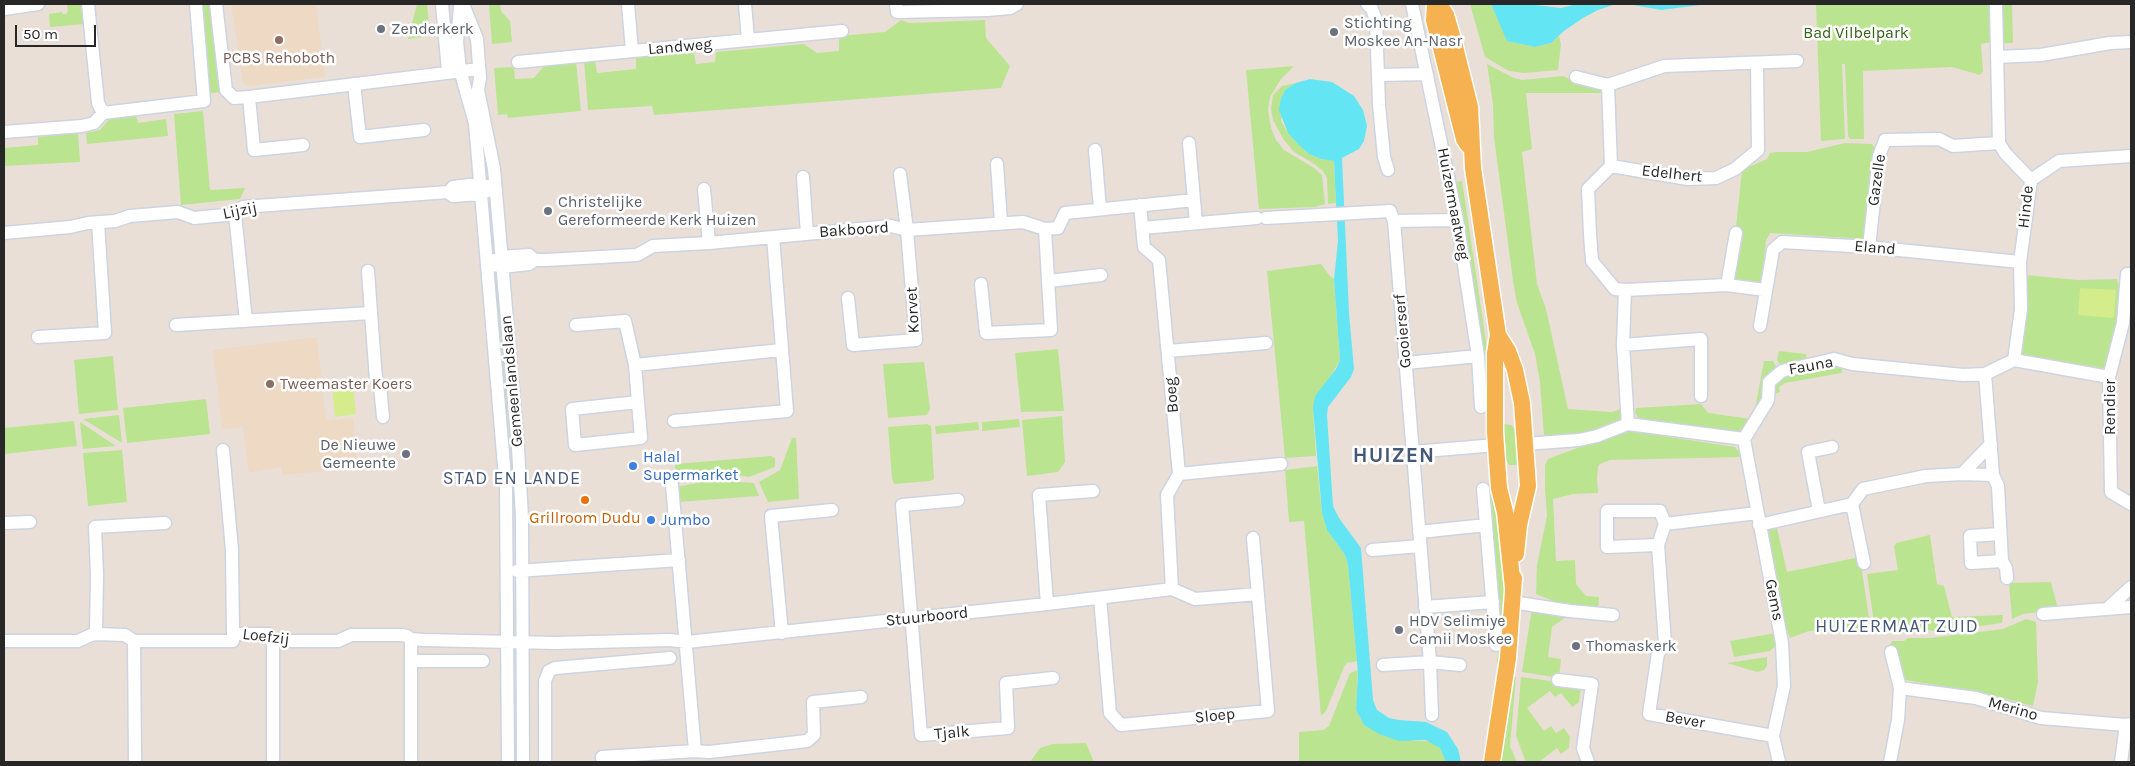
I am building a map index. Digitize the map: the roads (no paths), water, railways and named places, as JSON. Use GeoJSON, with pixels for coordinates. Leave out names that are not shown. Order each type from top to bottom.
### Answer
{"type":"FeatureCollection","features":[{"type":"Feature","properties":{"kind":"main road","name":"Huizermaatweg"},"geometry":{"type":"LineString","coordinates":[[1435,4],[1434,20],[1464,139],[1472,151]]}},
{"type":"Feature","properties":{"kind":"main road","name":"Huizermaatweg"},"geometry":{"type":"LineString","coordinates":[[1439,4],[1446,15],[1470,107],[1473,136],[1472,151],[1498,335],[1487,411],[1496,445],[1500,496],[1505,512],[1512,595]]}},
{"type":"Feature","properties":{"kind":"main road","name":"Huizermaatweg"},"geometry":{"type":"LineString","coordinates":[[1492,762],[1508,658],[1519,525],[1526,498],[1525,444],[1520,388],[1508,351],[1498,335]]}},
{"type":"Feature","properties":{"kind":"main road"},"geometry":{"type":"LineString","coordinates":[[1487,411],[1508,411],[1522,415]]}},
{"type":"Feature","properties":{"kind":"main road"},"geometry":{"type":"LineString","coordinates":[[1498,474],[1512,478],[1526,473]]}},
{"type":"Feature","properties":{"kind":"street"},"geometry":{"type":"LineString","coordinates":[[4,9],[38,4]]}},
{"type":"Feature","properties":{"kind":"street"},"geometry":{"type":"LineString","coordinates":[[88,4],[98,103],[103,113]]}},
{"type":"Feature","properties":{"kind":"street"},"geometry":{"type":"LineString","coordinates":[[4,132],[82,126],[94,123],[103,113],[204,101],[196,4]]}},
{"type":"Feature","properties":{"kind":"street"},"geometry":{"type":"LineString","coordinates":[[216,4],[226,90],[234,98],[479,68]]}},
{"type":"Feature","properties":{"kind":"street"},"geometry":{"type":"LineString","coordinates":[[442,4],[454,71]]}},
{"type":"Feature","properties":{"kind":"street","name":"Gemeenlandslaan"},"geometry":{"type":"LineString","coordinates":[[462,4],[454,71],[473,114],[506,489],[508,762]]}},
{"type":"Feature","properties":{"kind":"street","name":"Gemeenlandslaan"},"geometry":{"type":"LineString","coordinates":[[462,4],[476,39],[479,68],[478,90],[493,164],[521,484],[523,762]]}},
{"type":"Feature","properties":{"kind":"street"},"geometry":{"type":"LineString","coordinates":[[628,4],[632,51]]}},
{"type":"Feature","properties":{"kind":"street"},"geometry":{"type":"LineString","coordinates":[[745,4],[748,40]]}},
{"type":"Feature","properties":{"kind":"street"},"geometry":{"type":"LineString","coordinates":[[896,8],[1002,9],[1010,8],[1017,4]]}},
{"type":"Feature","properties":{"kind":"street"},"geometry":{"type":"LineString","coordinates":[[1367,4],[1372,9],[1376,20],[1384,157],[1388,170]]}},
{"type":"Feature","properties":{"kind":"street","name":"Huizermaatweg"},"geometry":{"type":"LineString","coordinates":[[1412,4],[1457,220],[1487,411]]}},
{"type":"Feature","properties":{"kind":"street"},"geometry":{"type":"LineString","coordinates":[[1996,4],[1999,143]]}},
{"type":"Feature","properties":{"kind":"street","name":"Landweg"},"geometry":{"type":"LineString","coordinates":[[518,62],[842,32]]}},
{"type":"Feature","properties":{"kind":"street"},"geometry":{"type":"LineString","coordinates":[[1997,57],[2041,54],[2110,43],[2131,42]]}},
{"type":"Feature","properties":{"kind":"street"},"geometry":{"type":"LineString","coordinates":[[1576,77],[1608,85],[1664,66],[1797,61]]}},
{"type":"Feature","properties":{"kind":"street","name":"Edelhert"},"geometry":{"type":"LineString","coordinates":[[1611,166],[1688,179],[1716,178],[1735,169],[1758,150],[1757,64]]}},
{"type":"Feature","properties":{"kind":"street"},"geometry":{"type":"LineString","coordinates":[[1378,75],[1427,74]]}},
{"type":"Feature","properties":{"kind":"street"},"geometry":{"type":"LineString","coordinates":[[354,84],[360,137],[424,130]]}},
{"type":"Feature","properties":{"kind":"street"},"geometry":{"type":"LineString","coordinates":[[1608,85],[1611,166],[1588,189],[1592,261],[1615,289],[1727,285],[1765,290]]}},
{"type":"Feature","properties":{"kind":"street"},"geometry":{"type":"LineString","coordinates":[[249,97],[254,150],[303,145]]}},
{"type":"Feature","properties":{"kind":"street","name":"Gazelle"},"geometry":{"type":"LineString","coordinates":[[1868,247],[1879,156],[1884,140],[1939,139],[1953,146],[1999,143]]}},
{"type":"Feature","properties":{"kind":"street"},"geometry":{"type":"LineString","coordinates":[[1189,143],[1196,223]]}},
{"type":"Feature","properties":{"kind":"street","name":"Hinde"},"geometry":{"type":"LineString","coordinates":[[1999,143],[2005,153],[2031,180],[2020,262],[2021,309],[2014,360]]}},
{"type":"Feature","properties":{"kind":"street"},"geometry":{"type":"LineString","coordinates":[[1095,150],[1100,209]]}},
{"type":"Feature","properties":{"kind":"street"},"geometry":{"type":"LineString","coordinates":[[2031,180],[2059,161],[2131,156]]}},
{"type":"Feature","properties":{"kind":"street"},"geometry":{"type":"LineString","coordinates":[[997,164],[1001,222]]}},
{"type":"Feature","properties":{"kind":"street"},"geometry":{"type":"LineString","coordinates":[[900,174],[908,230]]}},
{"type":"Feature","properties":{"kind":"street"},"geometry":{"type":"LineString","coordinates":[[803,176],[807,234]]}},
{"type":"Feature","properties":{"kind":"street","name":"Lijzij"},"geometry":{"type":"LineString","coordinates":[[4,233],[115,221],[130,216],[178,212],[194,218],[235,214],[243,207],[448,192],[453,196],[480,189],[495,188]]}},
{"type":"Feature","properties":{"kind":"street"},"geometry":{"type":"LineString","coordinates":[[704,189],[709,243]]}},
{"type":"Feature","properties":{"kind":"street"},"geometry":{"type":"LineString","coordinates":[[981,284],[986,333],[1051,330],[1044,229],[1058,228],[1065,213],[1194,200]]}},
{"type":"Feature","properties":{"kind":"street","name":"Boeg"},"geometry":{"type":"LineString","coordinates":[[1140,205],[1144,247],[1159,260],[1179,474]]}},
{"type":"Feature","properties":{"kind":"street"},"geometry":{"type":"LineString","coordinates":[[235,214],[246,321]]}},
{"type":"Feature","properties":{"kind":"street"},"geometry":{"type":"LineString","coordinates":[[1142,228],[1261,218],[1340,214],[1457,220]]}},
{"type":"Feature","properties":{"kind":"street","name":"Gooierserf"},"geometry":{"type":"LineString","coordinates":[[1392,216],[1430,662],[1432,715]]}},
{"type":"Feature","properties":{"kind":"street"},"geometry":{"type":"LineString","coordinates":[[38,337],[105,333],[98,222]]}},
{"type":"Feature","properties":{"kind":"street","name":"Bakboord"},"geometry":{"type":"LineString","coordinates":[[486,264],[529,255],[535,260],[546,260],[639,254],[651,246],[709,243],[891,226],[908,230],[1001,222],[1023,222],[1044,229]]}},
{"type":"Feature","properties":{"kind":"street","name":"Korvet"},"geometry":{"type":"LineString","coordinates":[[848,298],[853,345],[916,340],[908,230]]}},
{"type":"Feature","properties":{"kind":"street"},"geometry":{"type":"LineString","coordinates":[[1727,285],[1736,233]]}},
{"type":"Feature","properties":{"kind":"street"},"geometry":{"type":"LineString","coordinates":[[674,422],[787,411],[773,237]]}},
{"type":"Feature","properties":{"kind":"street","name":"Eland"},"geometry":{"type":"LineString","coordinates":[[1760,326],[1765,290],[1774,250],[1782,242],[1868,247],[2020,262]]}},
{"type":"Feature","properties":{"kind":"street"},"geometry":{"type":"LineString","coordinates":[[368,271],[376,379],[380,386],[382,417]]}},
{"type":"Feature","properties":{"kind":"street","name":"Rendier"},"geometry":{"type":"LineString","coordinates":[[2131,274],[2127,274],[2123,323],[2109,378],[2110,492],[2131,504]]}},
{"type":"Feature","properties":{"kind":"street"},"geometry":{"type":"LineString","coordinates":[[1049,281],[1101,275]]}},
{"type":"Feature","properties":{"kind":"street"},"geometry":{"type":"LineString","coordinates":[[1625,290],[1623,345],[1628,424]]}},
{"type":"Feature","properties":{"kind":"street"},"geometry":{"type":"LineString","coordinates":[[176,325],[371,313]]}},
{"type":"Feature","properties":{"kind":"street"},"geometry":{"type":"LineString","coordinates":[[576,325],[625,321],[635,365],[641,438],[575,445],[572,408],[638,402]]}},
{"type":"Feature","properties":{"kind":"street"},"geometry":{"type":"LineString","coordinates":[[1623,345],[1701,339],[1701,396]]}},
{"type":"Feature","properties":{"kind":"street"},"geometry":{"type":"LineString","coordinates":[[1168,351],[1266,343]]}},
{"type":"Feature","properties":{"kind":"street"},"geometry":{"type":"LineString","coordinates":[[635,365],[781,350]]}},
{"type":"Feature","properties":{"kind":"street"},"geometry":{"type":"LineString","coordinates":[[1406,363],[1478,356]]}},
{"type":"Feature","properties":{"kind":"street","name":"Fauna"},"geometry":{"type":"LineString","coordinates":[[1744,439],[1768,400],[1769,382],[1782,371],[1834,359],[1852,364],[1963,375],[1985,374],[2014,360]]}},
{"type":"Feature","properties":{"kind":"street"},"geometry":{"type":"LineString","coordinates":[[2014,360],[2109,378]]}},
{"type":"Feature","properties":{"kind":"street"},"geometry":{"type":"LineString","coordinates":[[1985,374],[1993,475],[1998,486],[2002,561],[2006,568],[2007,578]]}},
{"type":"Feature","properties":{"kind":"street"},"geometry":{"type":"LineString","coordinates":[[1525,444],[1579,440],[1597,436],[1628,424],[1744,439]]}},
{"type":"Feature","properties":{"kind":"street","name":"Gems"},"geometry":{"type":"LineString","coordinates":[[1744,439],[1782,643],[1784,686],[1773,736],[1779,762]]}},
{"type":"Feature","properties":{"kind":"street"},"geometry":{"type":"LineString","coordinates":[[1962,474],[1991,444]]}},
{"type":"Feature","properties":{"kind":"street"},"geometry":{"type":"LineString","coordinates":[[1413,452],[1496,445]]}},
{"type":"Feature","properties":{"kind":"street"},"geometry":{"type":"LineString","coordinates":[[1819,511],[1808,452],[1832,447]]}},
{"type":"Feature","properties":{"kind":"street"},"geometry":{"type":"LineString","coordinates":[[223,450],[232,550],[233,634]]}},
{"type":"Feature","properties":{"kind":"street"},"geometry":{"type":"LineString","coordinates":[[1258,594],[1195,599],[1172,588],[1167,495],[1179,474],[1282,464]]}},
{"type":"Feature","properties":{"kind":"street"},"geometry":{"type":"LineString","coordinates":[[1658,545],[1607,547],[1607,511],[1660,510],[1665,524],[1758,519],[1819,511],[1852,504],[1863,489],[1926,476],[1993,475]]}},
{"type":"Feature","properties":{"kind":"street"},"geometry":{"type":"LineString","coordinates":[[672,485],[695,752]]}},
{"type":"Feature","properties":{"kind":"street"},"geometry":{"type":"LineString","coordinates":[[1484,490],[1496,644]]}},
{"type":"Feature","properties":{"kind":"street"},"geometry":{"type":"LineString","coordinates":[[1047,604],[1039,495],[1093,491]]}},
{"type":"Feature","properties":{"kind":"street"},"geometry":{"type":"LineString","coordinates":[[911,619],[902,505],[958,500]]}},
{"type":"Feature","properties":{"kind":"street"},"geometry":{"type":"LineString","coordinates":[[1852,504],[1864,562]]}},
{"type":"Feature","properties":{"kind":"street"},"geometry":{"type":"LineString","coordinates":[[782,632],[771,516],[832,510]]}},
{"type":"Feature","properties":{"kind":"street"},"geometry":{"type":"LineString","coordinates":[[4,523],[30,522]]}},
{"type":"Feature","properties":{"kind":"street"},"geometry":{"type":"LineString","coordinates":[[96,634],[98,575],[95,527],[165,523]]}},
{"type":"Feature","properties":{"kind":"street","name":"Bever"},"geometry":{"type":"LineString","coordinates":[[1665,524],[1658,545],[1665,644],[1658,653],[1649,714],[1773,736]]}},
{"type":"Feature","properties":{"kind":"street"},"geometry":{"type":"LineString","coordinates":[[1419,532],[1486,525]]}},
{"type":"Feature","properties":{"kind":"street"},"geometry":{"type":"LineString","coordinates":[[2000,534],[1970,536],[1971,563],[2002,561]]}},
{"type":"Feature","properties":{"kind":"street","name":"Sloep"},"geometry":{"type":"LineString","coordinates":[[1100,598],[1110,713],[1121,725],[1268,711],[1253,538]]}},
{"type":"Feature","properties":{"kind":"street"},"geometry":{"type":"LineString","coordinates":[[1372,550],[1420,546]]}},
{"type":"Feature","properties":{"kind":"street"},"geometry":{"type":"LineString","coordinates":[[507,573],[523,569],[679,560]]}},
{"type":"Feature","properties":{"kind":"street"},"geometry":{"type":"LineString","coordinates":[[2107,609],[2131,587]]}},
{"type":"Feature","properties":{"kind":"street","name":"Stuurboord"},"geometry":{"type":"LineString","coordinates":[[508,641],[594,642],[670,640],[687,642],[1047,604],[1172,588]]}},
{"type":"Feature","properties":{"kind":"street"},"geometry":{"type":"LineString","coordinates":[[1512,595],[1570,611],[1613,615]]}},
{"type":"Feature","properties":{"kind":"street"},"geometry":{"type":"LineString","coordinates":[[1425,607],[1493,602]]}},
{"type":"Feature","properties":{"kind":"street"},"geometry":{"type":"LineString","coordinates":[[2043,614],[2131,607]]}},
{"type":"Feature","properties":{"kind":"street","name":"Tjalk"},"geometry":{"type":"LineString","coordinates":[[911,619],[921,735],[1008,728],[1006,683],[1053,678]]}},
{"type":"Feature","properties":{"kind":"street","name":"Loefzij"},"geometry":{"type":"LineString","coordinates":[[4,641],[78,641],[96,634],[125,635],[134,641],[233,641],[233,634],[269,634],[273,641],[338,640],[351,635],[407,636],[411,639],[508,641]]}},
{"type":"Feature","properties":{"kind":"street"},"geometry":{"type":"LineString","coordinates":[[411,639],[411,762]]}},
{"type":"Feature","properties":{"kind":"street"},"geometry":{"type":"LineString","coordinates":[[134,641],[135,762]]}},
{"type":"Feature","properties":{"kind":"street"},"geometry":{"type":"LineString","coordinates":[[273,641],[273,762]]}},
{"type":"Feature","properties":{"kind":"street"},"geometry":{"type":"LineString","coordinates":[[594,642],[596,664]]}},
{"type":"Feature","properties":{"kind":"street"},"geometry":{"type":"LineString","coordinates":[[1890,762],[1898,720],[1900,688],[1891,652]]}},
{"type":"Feature","properties":{"kind":"street"},"geometry":{"type":"LineString","coordinates":[[544,762],[545,675],[549,670],[670,658]]}},
{"type":"Feature","properties":{"kind":"street"},"geometry":{"type":"LineString","coordinates":[[411,661],[483,661]]}},
{"type":"Feature","properties":{"kind":"street"},"geometry":{"type":"LineString","coordinates":[[1383,665],[1430,662],[1460,666]]}},
{"type":"Feature","properties":{"kind":"street"},"geometry":{"type":"LineString","coordinates":[[1558,680],[1592,684],[1583,748],[1588,762]]}},
{"type":"Feature","properties":{"kind":"street","name":"Merino"},"geometry":{"type":"LineString","coordinates":[[1900,688],[1976,698],[2042,718],[2129,724]]}},
{"type":"Feature","properties":{"kind":"street"},"geometry":{"type":"LineString","coordinates":[[602,762],[602,758],[695,752],[709,757],[807,741],[814,735],[812,702],[861,697]]}},
{"type":"Feature","properties":{"kind":"street"},"geometry":{"type":"LineString","coordinates":[[2121,762],[2129,724]]}},
{"type":"Feature","properties":{"kind":"water"},"geometry":{"type":"Polygon","coordinates":[[[1491,4],[1527,4],[1561,8],[1577,4],[1628,4],[1613,5],[1598,10],[1564,31],[1551,43],[1535,47],[1507,41],[1491,4]]]}},
{"type":"Feature","properties":{"kind":"water"},"geometry":{"type":"Polygon","coordinates":[[[1628,4],[1708,4],[1661,10],[1628,4]]]}},
{"type":"Feature","properties":{"kind":"water"},"geometry":{"type":"Polygon","coordinates":[[[1310,79],[1332,82],[1354,96],[1363,110],[1367,126],[1364,141],[1359,149],[1342,158],[1349,313],[1354,369],[1351,377],[1328,407],[1327,415],[1333,506],[1339,518],[1361,548],[1373,700],[1377,710],[1389,718],[1426,722],[1447,732],[1458,749],[1461,762],[1446,762],[1440,748],[1426,740],[1399,741],[1379,734],[1364,725],[1356,710],[1358,673],[1348,565],[1345,555],[1327,530],[1322,513],[1313,408],[1315,396],[1336,369],[1340,360],[1334,279],[1338,241],[1334,161],[1321,159],[1309,154],[1298,144],[1288,133],[1279,110],[1281,98],[1286,89],[1296,83],[1310,79]]]}},
{"type":"Feature","properties":{"kind":"place","name":"Zenderkerk"},"geometry":{"type":"Point","coordinates":[381,29]}},
{"type":"Feature","properties":{"kind":"place","name":"Stichting Moskee An-Nasr"},"geometry":{"type":"Point","coordinates":[1334,32]}},
{"type":"Feature","properties":{"kind":"place","name":"PCBS Rehoboth"},"geometry":{"type":"Point","coordinates":[279,40]}},
{"type":"Feature","properties":{"kind":"place","name":"Christelijke Gereformeerde Kerk Huizen"},"geometry":{"type":"Point","coordinates":[548,211]}},
{"type":"Feature","properties":{"kind":"place","name":"Tweemaster Koers"},"geometry":{"type":"Point","coordinates":[270,384]}},
{"type":"Feature","properties":{"kind":"place","name":"De Nieuwe Gemeente"},"geometry":{"type":"Point","coordinates":[406,454]}},
{"type":"Feature","properties":{"kind":"place","name":"Halal Supermarket"},"geometry":{"type":"Point","coordinates":[633,466]}},
{"type":"Feature","properties":{"kind":"place","name":"Grillroom Dudu"},"geometry":{"type":"Point","coordinates":[585,500]}},
{"type":"Feature","properties":{"kind":"place","name":"Jumbo"},"geometry":{"type":"Point","coordinates":[651,520]}},
{"type":"Feature","properties":{"kind":"place","name":"HDV Selimiye Camii Moskee"},"geometry":{"type":"Point","coordinates":[1399,630]}},
{"type":"Feature","properties":{"kind":"place","name":"Thomaskerk"},"geometry":{"type":"Point","coordinates":[1576,646]}},
{"type":"Feature","properties":{"kind":"district","name":"HUIZEN"},"geometry":{"type":"Point","coordinates":[1394,456]}},
{"type":"Feature","properties":{"kind":"district","name":"STAD EN LANDE"},"geometry":{"type":"Point","coordinates":[512,479]}},
{"type":"Feature","properties":{"kind":"district","name":"HUIZERMAAT ZUID"},"geometry":{"type":"Point","coordinates":[1897,627]}},
{"type":"Feature","properties":{"kind":"park label","name":"Bad Vilbelpark"},"geometry":{"type":"Point","coordinates":[1856,33]}}]}
